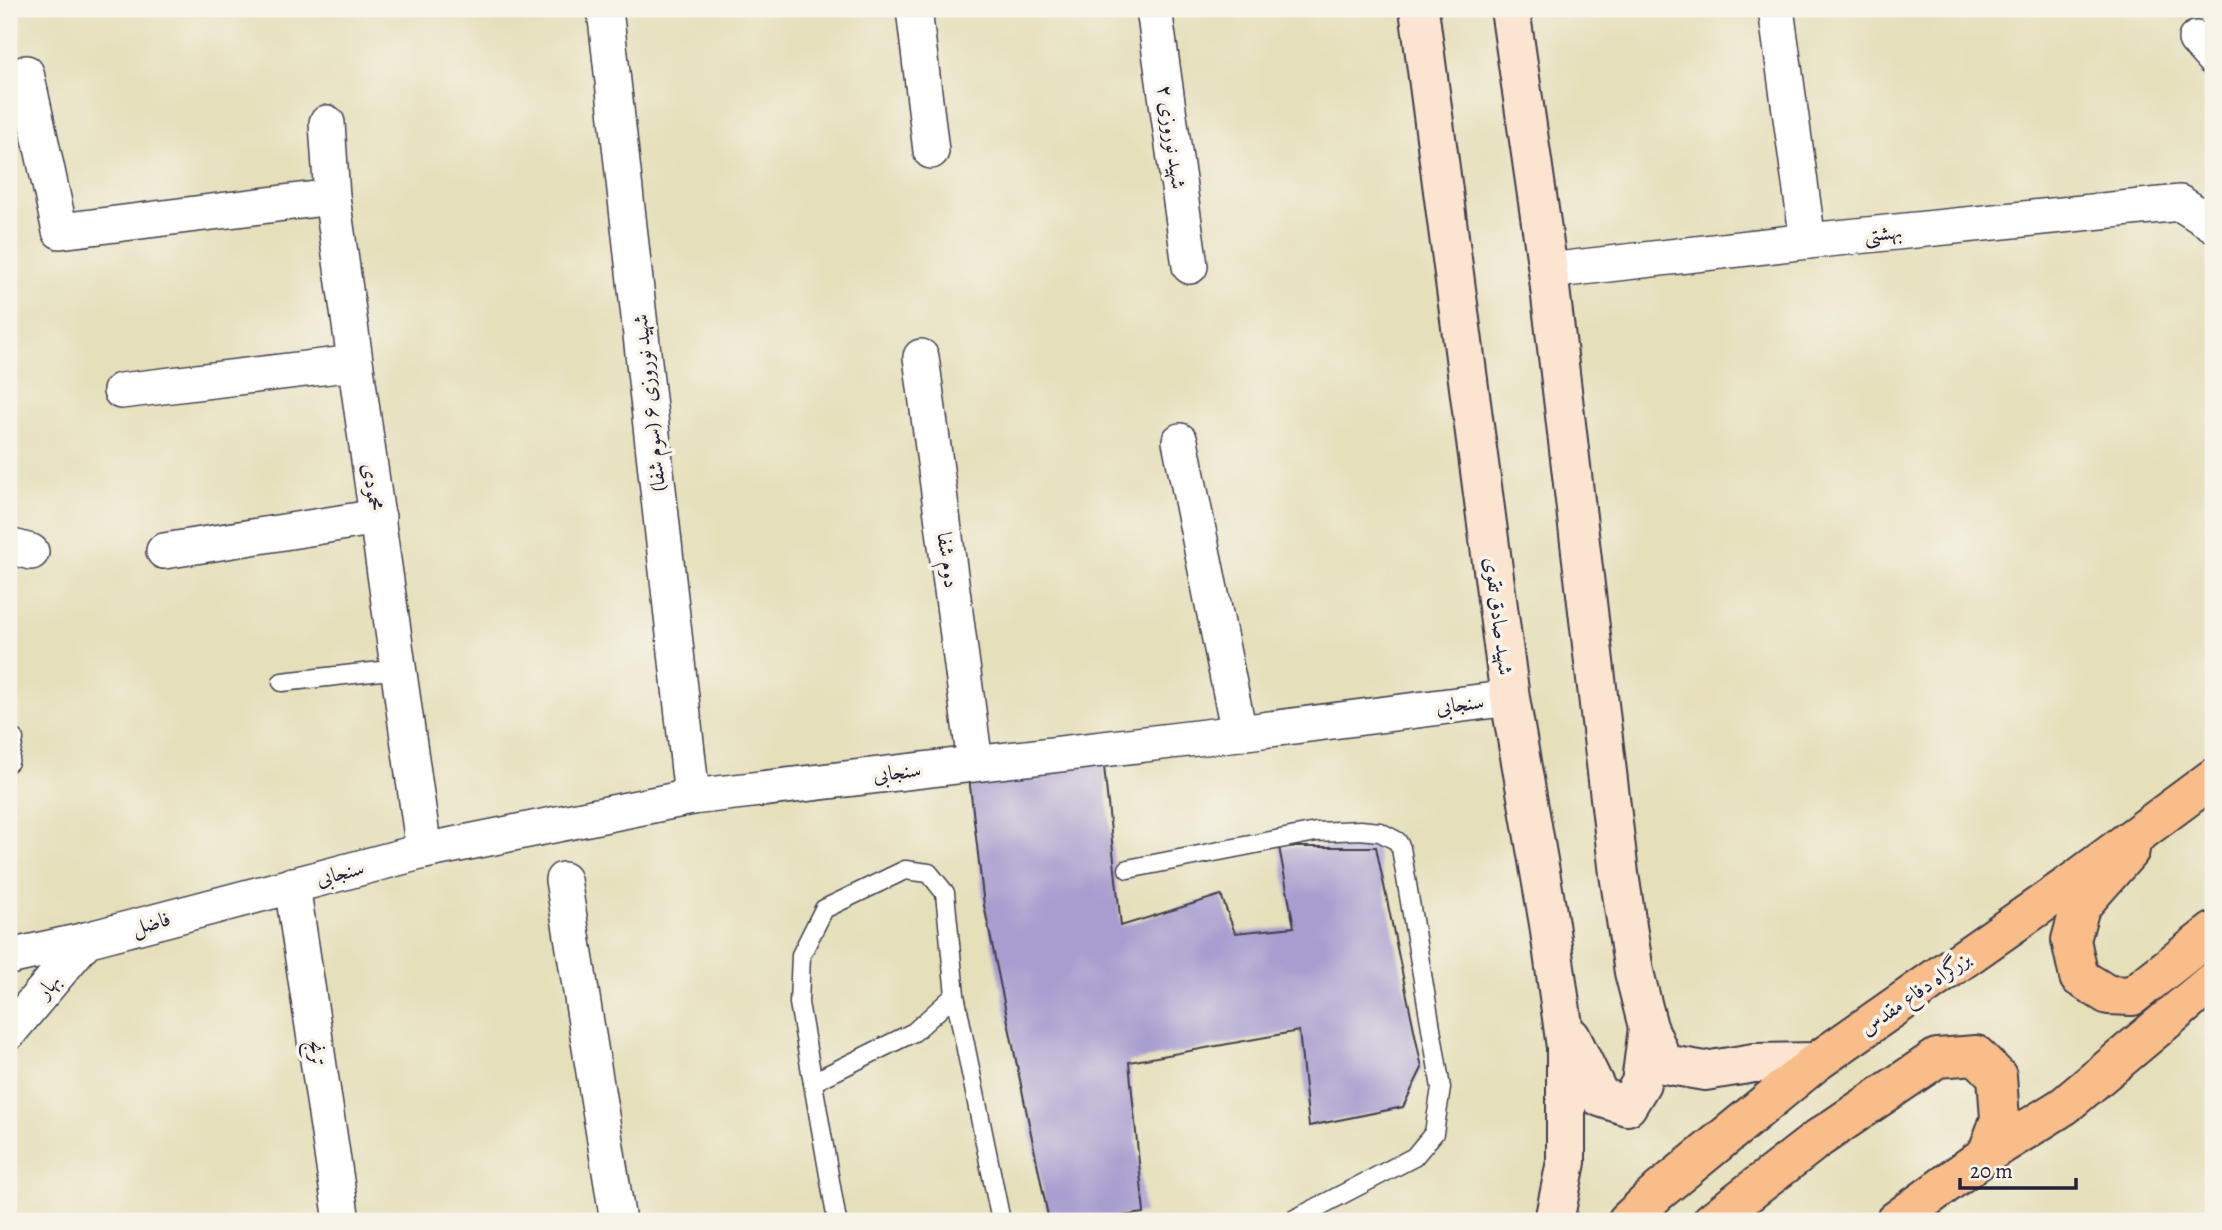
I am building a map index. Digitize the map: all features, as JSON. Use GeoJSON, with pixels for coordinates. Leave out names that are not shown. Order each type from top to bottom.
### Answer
{"type":"FeatureCollection","features":[{"type":"Feature","properties":{"kind":"main road","name":"شهید صادق تقوی"},"geometry":{"type":"LineString","coordinates":[[1419,9],[1510,698],[1563,1019],[1566,1047],[1566,1163],[1554,1221]]}},
{"type":"Feature","properties":{"kind":"main road"},"geometry":{"type":"LineString","coordinates":[[1510,9],[1548,271],[1619,874],[1634,972],[1648,1027],[1664,1064],[1705,1071],[1754,1063],[1816,1062]]}},
{"type":"Feature","properties":{"kind":"main road","name":"بزرگراه دفاع مقدس"},"geometry":{"type":"LineString","coordinates":[[1627,1221],[1659,1191],[1816,1062],[2069,885],[2213,778]]}},
{"type":"Feature","properties":{"kind":"main road"},"geometry":{"type":"LineString","coordinates":[[2154,822],[2080,907],[2071,940],[2079,977],[2108,995],[2132,996],[2213,932]]}},
{"type":"Feature","properties":{"kind":"main road"},"geometry":{"type":"LineString","coordinates":[[1895,1221],[1987,1154],[2064,1106],[2213,981]]}},
{"type":"Feature","properties":{"kind":"main road"},"geometry":{"type":"LineString","coordinates":[[1563,1019],[1600,1097],[1627,1106],[1641,1083],[1648,1027]]}},
{"type":"Feature","properties":{"kind":"main road"},"geometry":{"type":"LineString","coordinates":[[1712,1221],[1819,1138],[1937,1058],[1976,1055],[1997,1076],[2000,1119],[1987,1154]]}},
{"type":"Feature","properties":{"kind":"street","name":"شهید نوروزی ۶ (سوم شفا)"},"geometry":{"type":"LineString","coordinates":[[605,9],[692,797]]}},
{"type":"Feature","properties":{"kind":"street"},"geometry":{"type":"LineString","coordinates":[[914,9],[931,151]]}},
{"type":"Feature","properties":{"kind":"street","name":"شهید نوروزی ۲"},"geometry":{"type":"LineString","coordinates":[[1154,9],[1190,266]]}},
{"type":"Feature","properties":{"kind":"street"},"geometry":{"type":"LineString","coordinates":[[1776,9],[1808,241]]}},
{"type":"Feature","properties":{"kind":"street"},"geometry":{"type":"LineString","coordinates":[[26,72],[60,231],[332,197]]}},
{"type":"Feature","properties":{"kind":"street","name":"محمودی"},"geometry":{"type":"LineString","coordinates":[[327,123],[332,197],[424,851]]}},
{"type":"Feature","properties":{"kind":"street","name":"بهشتی"},"geometry":{"type":"LineString","coordinates":[[1548,271],[2180,203],[2213,224]]}},
{"type":"Feature","properties":{"kind":"street","name":"دوم شفا"},"geometry":{"type":"LineString","coordinates":[[921,357],[975,763]]}},
{"type":"Feature","properties":{"kind":"street"},"geometry":{"type":"LineString","coordinates":[[121,391],[355,363]]}},
{"type":"Feature","properties":{"kind":"street"},"geometry":{"type":"LineString","coordinates":[[1180,441],[1239,733]]}},
{"type":"Feature","properties":{"kind":"street"},"geometry":{"type":"LineString","coordinates":[[164,551],[378,517]]}},
{"type":"Feature","properties":{"kind":"street","name":"سنجابی"},"geometry":{"type":"LineString","coordinates":[[292,885],[424,851],[692,797],[1239,733],[1510,698]]}},
{"type":"Feature","properties":{"kind":"street"},"geometry":{"type":"LineString","coordinates":[[563,880],[618,1221]]}},
{"type":"Feature","properties":{"kind":"street","name":"فاضل"},"geometry":{"type":"LineString","coordinates":[[9,957],[86,940],[292,885]]}},
{"type":"Feature","properties":{"kind":"street","name":"ترنج"},"geometry":{"type":"LineString","coordinates":[[292,885],[342,1221]]}},
{"type":"Feature","properties":{"kind":"street","name":"بهار"},"geometry":{"type":"LineString","coordinates":[[9,1032],[86,940]]}},
{"type":"Feature","properties":{"kind":"lane"},"geometry":{"type":"LineString","coordinates":[[282,682],[399,669]]}},
{"type":"Feature","properties":{"kind":"lane"},"geometry":{"type":"LineString","coordinates":[[9,762],[13,739]]}},
{"type":"Feature","properties":{"kind":"lane"},"geometry":{"type":"LineString","coordinates":[[1128,869],[1316,832],[1380,832],[1397,841],[1401,848],[1441,1088],[1434,1133],[1414,1157],[1291,1221]]}},
{"type":"Feature","properties":{"kind":"lane"},"geometry":{"type":"LineString","coordinates":[[837,1221],[799,1003],[801,955],[824,909],[905,870],[929,873],[945,893],[955,995],[1001,1221]]}},
{"type":"Feature","properties":{"kind":"lane"},"geometry":{"type":"LineString","coordinates":[[813,1082],[914,1032],[955,995]]}},
{"type":"Feature","properties":{"kind":"building"},"geometry":{"type":"Polygon","coordinates":[[[1103,757],[1121,926],[1221,895],[1235,933],[1294,927],[1279,847],[1376,847],[1422,1068],[1403,1107],[1309,1126],[1299,1031],[1129,1062],[1144,1213],[1086,1221],[1049,1221],[984,905],[969,777],[1103,757]]]}}]}
